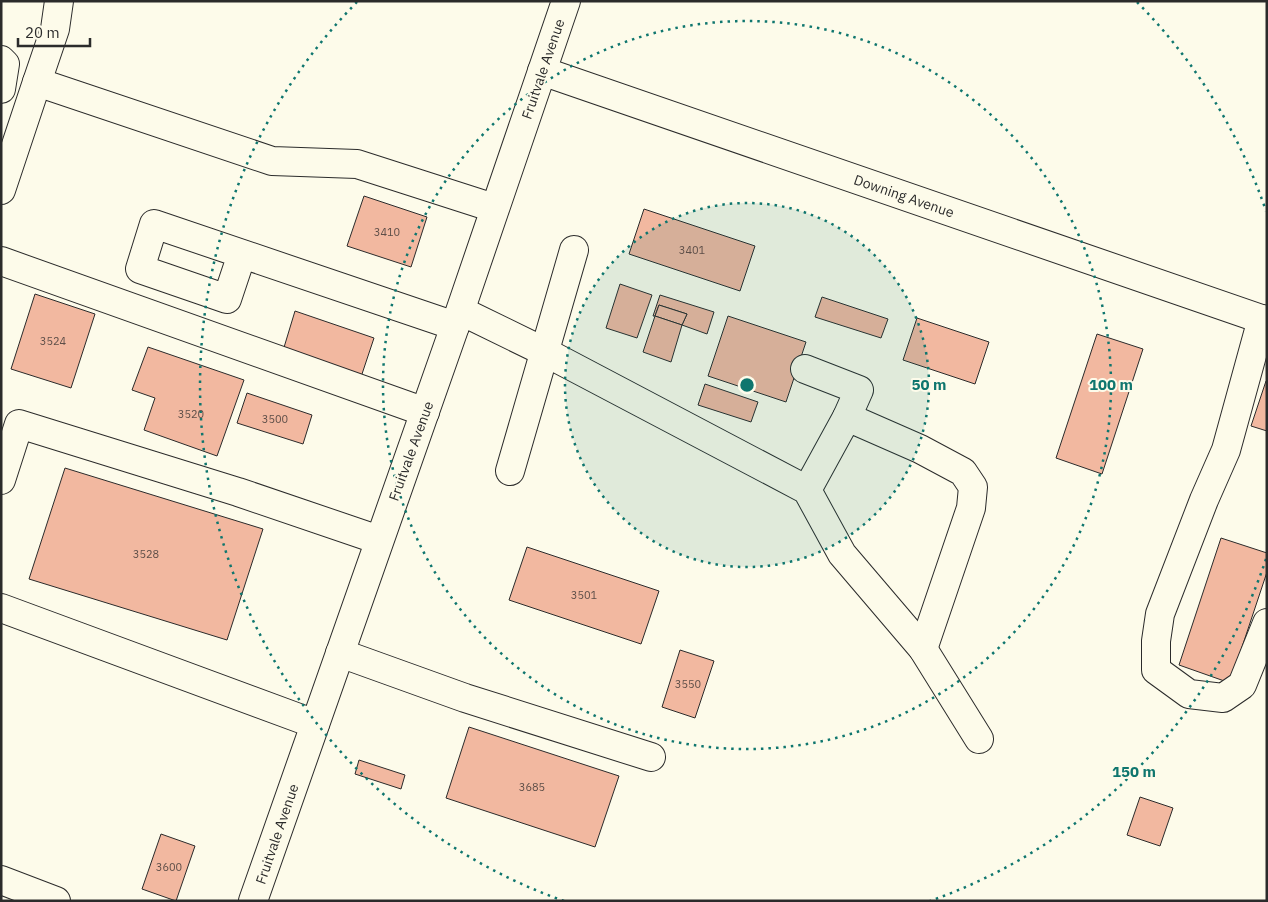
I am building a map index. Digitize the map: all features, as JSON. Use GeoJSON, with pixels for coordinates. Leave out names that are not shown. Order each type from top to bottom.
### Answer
{"type":"FeatureCollection","features":[{"type":"Feature","properties":{"kind":"main road"},"geometry":{"type":"LineString","coordinates":[[1,190],[56,29],[59,1]]}},
{"type":"Feature","properties":{"kind":"main road","name":"Fruitvale Avenue"},"geometry":{"type":"LineString","coordinates":[[253,901],[458,319],[494,208],[566,1]]}},
{"type":"Feature","properties":{"kind":"main road"},"geometry":{"type":"LineString","coordinates":[[1,60],[5,64],[1,89]]}},
{"type":"Feature","properties":{"kind":"main road","name":"Downing Avenue"},"geometry":{"type":"LineString","coordinates":[[542,71],[1264,320]]}},
{"type":"Feature","properties":{"kind":"main road"},"geometry":{"type":"LineString","coordinates":[[37,82],[272,161],[357,164],[494,208]]}},
{"type":"Feature","properties":{"kind":"main road"},"geometry":{"type":"LineString","coordinates":[[510,471],[574,250]]}},
{"type":"Feature","properties":{"kind":"main road"},"geometry":{"type":"LineString","coordinates":[[242,254],[458,319],[545,352],[808,490],[842,554],[923,649],[979,739]]}},
{"type":"Feature","properties":{"kind":"main road"},"geometry":{"type":"LineString","coordinates":[[1,261],[425,412]]}},
{"type":"Feature","properties":{"kind":"main road"},"geometry":{"type":"LineString","coordinates":[[1264,320],[1226,450],[1204,500],[1160,614],[1156,641],[1156,670],[1189,694],[1223,698],[1242,686],[1267,623]]}},
{"type":"Feature","properties":{"kind":"main road"},"geometry":{"type":"LineString","coordinates":[[805,369],[859,390],[847,417],[808,490]]}},
{"type":"Feature","properties":{"kind":"main road"},"geometry":{"type":"LineString","coordinates":[[847,417],[920,449],[963,472],[974,487],[971,508],[923,649]]}},
{"type":"Feature","properties":{"kind":"main road"},"geometry":{"type":"LineString","coordinates":[[1,480],[19,424],[238,492],[379,540]]}},
{"type":"Feature","properties":{"kind":"main road"},"geometry":{"type":"LineString","coordinates":[[1,608],[315,724]]}},
{"type":"Feature","properties":{"kind":"main road"},"geometry":{"type":"LineString","coordinates":[[340,653],[465,698],[651,757]]}},
{"type":"Feature","properties":{"kind":"main road"},"geometry":{"type":"LineString","coordinates":[[1,880],[56,901]]}},
{"type":"Feature","properties":{"kind":"building"},"geometry":{"type":"Polygon","coordinates":[[[364,196],[427,217],[411,267],[347,246],[364,196]]]}},
{"type":"Feature","properties":{"kind":"building"},"geometry":{"type":"Polygon","coordinates":[[[644,209],[755,246],[740,291],[629,254],[644,209]]]}},
{"type":"Feature","properties":{"kind":"building"},"geometry":{"type":"Polygon","coordinates":[[[620,284],[652,295],[637,338],[606,328],[620,284]]]}},
{"type":"Feature","properties":{"kind":"building"},"geometry":{"type":"Polygon","coordinates":[[[35,294],[95,314],[71,388],[11,369],[35,294]]]}},
{"type":"Feature","properties":{"kind":"building"},"geometry":{"type":"Polygon","coordinates":[[[660,295],[714,312],[707,334],[682,325],[687,314],[659,305],[655,316],[653,316],[660,295]]]}},
{"type":"Feature","properties":{"kind":"building"},"geometry":{"type":"Polygon","coordinates":[[[822,297],[888,319],[881,338],[815,317],[822,297]]]}},
{"type":"Feature","properties":{"kind":"building"},"geometry":{"type":"Polygon","coordinates":[[[659,305],[687,314],[682,325],[655,316],[659,305]]]}},
{"type":"Feature","properties":{"kind":"building"},"geometry":{"type":"Polygon","coordinates":[[[295,311],[374,338],[360,380],[282,354],[295,311]]]}},
{"type":"Feature","properties":{"kind":"building"},"geometry":{"type":"Polygon","coordinates":[[[655,316],[682,325],[671,362],[643,352],[655,316]]]}},
{"type":"Feature","properties":{"kind":"building"},"geometry":{"type":"Polygon","coordinates":[[[728,316],[806,342],[786,402],[708,376],[728,316]]]}},
{"type":"Feature","properties":{"kind":"building"},"geometry":{"type":"Polygon","coordinates":[[[917,318],[989,342],[975,384],[903,360],[917,318]]]}},
{"type":"Feature","properties":{"kind":"building"},"geometry":{"type":"Polygon","coordinates":[[[1097,334],[1143,349],[1102,474],[1056,458],[1097,334]]]}},
{"type":"Feature","properties":{"kind":"building"},"geometry":{"type":"Polygon","coordinates":[[[148,347],[244,380],[217,456],[144,430],[155,398],[132,390],[148,347]]]}},
{"type":"Feature","properties":{"kind":"building"},"geometry":{"type":"Polygon","coordinates":[[[1267,381],[1267,431],[1251,426],[1267,381]]]}},
{"type":"Feature","properties":{"kind":"building"},"geometry":{"type":"Polygon","coordinates":[[[705,384],[758,402],[751,422],[698,405],[705,384]]]}},
{"type":"Feature","properties":{"kind":"building"},"geometry":{"type":"Polygon","coordinates":[[[247,393],[312,415],[303,444],[237,423],[247,393]]]}},
{"type":"Feature","properties":{"kind":"building"},"geometry":{"type":"Polygon","coordinates":[[[65,468],[263,529],[227,640],[29,579],[65,468]]]}},
{"type":"Feature","properties":{"kind":"building"},"geometry":{"type":"Polygon","coordinates":[[[1221,538],[1267,553],[1267,572],[1230,683],[1179,665],[1221,538]]]}},
{"type":"Feature","properties":{"kind":"building"},"geometry":{"type":"Polygon","coordinates":[[[527,547],[659,591],[641,644],[509,600],[527,547]]]}},
{"type":"Feature","properties":{"kind":"building"},"geometry":{"type":"Polygon","coordinates":[[[680,650],[714,661],[695,718],[662,707],[680,650]]]}},
{"type":"Feature","properties":{"kind":"building"},"geometry":{"type":"Polygon","coordinates":[[[469,727],[619,776],[595,847],[446,798],[469,727]]]}},
{"type":"Feature","properties":{"kind":"building"},"geometry":{"type":"Polygon","coordinates":[[[359,760],[405,775],[401,789],[355,774],[359,760]]]}},
{"type":"Feature","properties":{"kind":"building"},"geometry":{"type":"Polygon","coordinates":[[[1140,797],[1173,808],[1160,846],[1127,835],[1140,797]]]}},
{"type":"Feature","properties":{"kind":"building"},"geometry":{"type":"Polygon","coordinates":[[[161,834],[195,846],[176,901],[142,889],[161,834]]]}}]}
